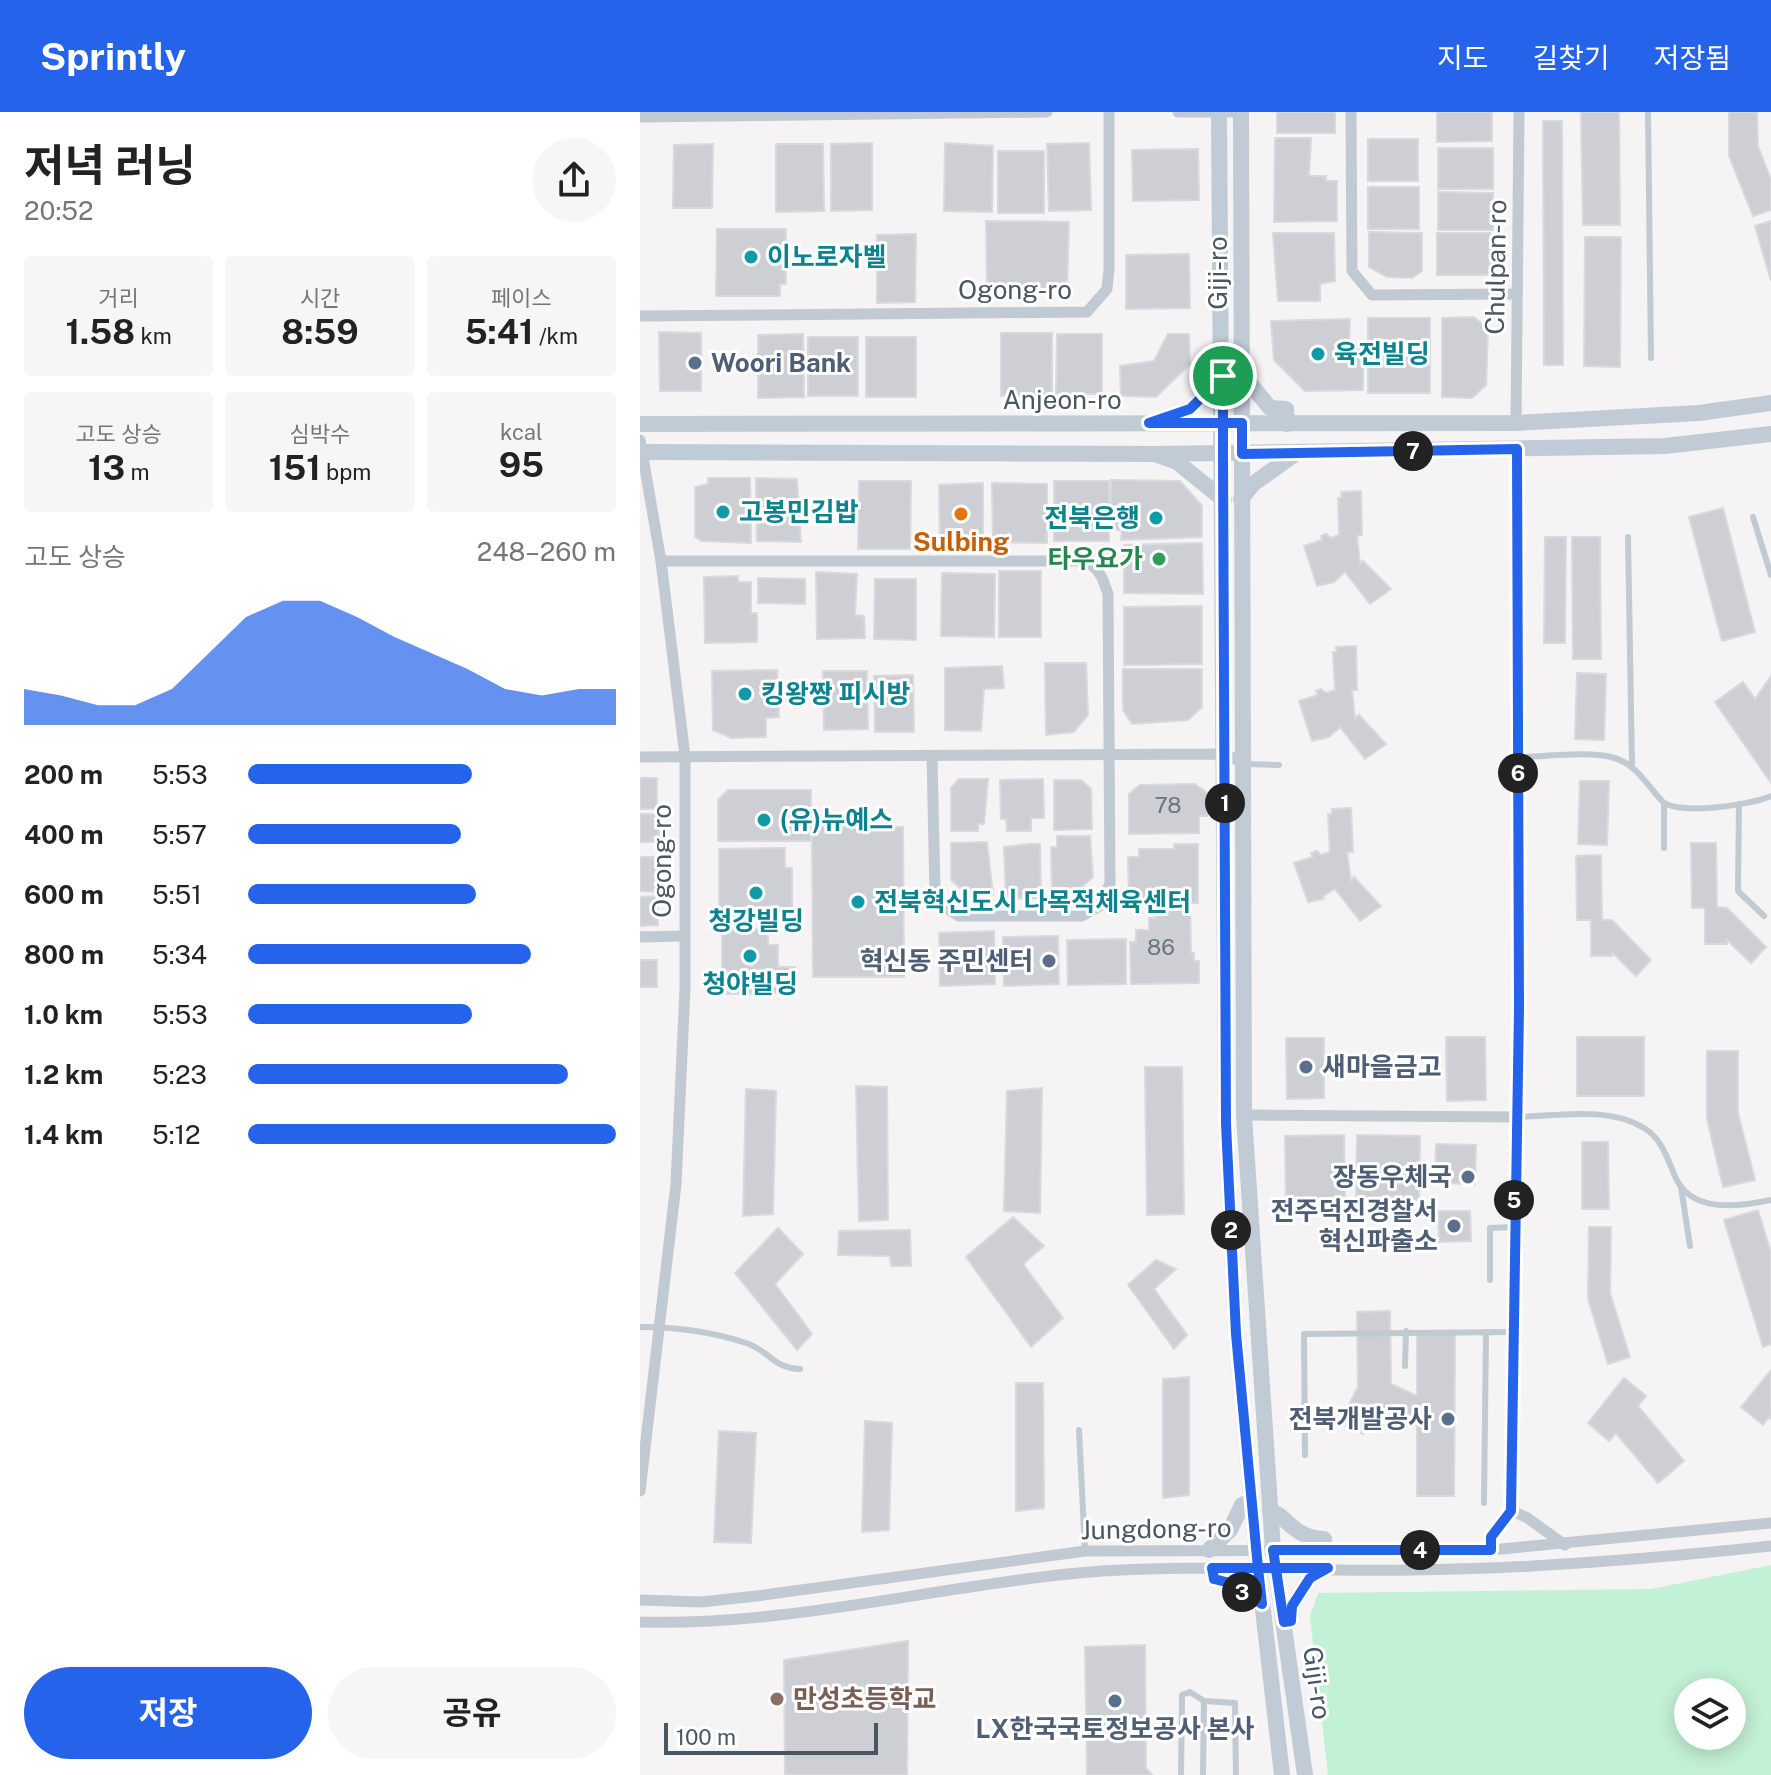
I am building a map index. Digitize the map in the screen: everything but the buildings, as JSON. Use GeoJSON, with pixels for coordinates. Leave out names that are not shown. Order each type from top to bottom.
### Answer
{"type":"FeatureCollection","features":[{"type":"Feature","properties":{"kind":"street"},"geometry":{"type":"LineString","coordinates":[[640,117],[1047,112]]}},
{"type":"Feature","properties":{"kind":"street","name":"Ogong-ro"},"geometry":{"type":"LineString","coordinates":[[640,316],[1087,312],[1107,289],[1109,112]]}},
{"type":"Feature","properties":{"kind":"street"},"geometry":{"type":"LineString","coordinates":[[1178,112],[1238,112]]}},
{"type":"Feature","properties":{"kind":"street","name":"Giji-ro"},"geometry":{"type":"LineString","coordinates":[[1219,112],[1224,423],[1226,1124],[1236,1334],[1256,1549],[1282,1775]]}},
{"type":"Feature","properties":{"kind":"street","name":"Giji-ro"},"geometry":{"type":"LineString","coordinates":[[1238,112],[1245,764],[1244,1115],[1270,1511],[1305,1775]]}},
{"type":"Feature","properties":{"kind":"street"},"geometry":{"type":"LineString","coordinates":[[1351,112],[1352,271],[1372,295],[1517,294]]}},
{"type":"Feature","properties":{"kind":"street","name":"Chulpan-ro"},"geometry":{"type":"LineString","coordinates":[[1516,423],[1519,112]]}},
{"type":"Feature","properties":{"kind":"street"},"geometry":{"type":"LineString","coordinates":[[1242,374],[1270,408],[1286,409],[1287,424]]}},
{"type":"Feature","properties":{"kind":"street"},"geometry":{"type":"LineString","coordinates":[[1149,423],[1190,409],[1223,376]]}},
{"type":"Feature","properties":{"kind":"street","name":"Anjeon-ro"},"geometry":{"type":"LineString","coordinates":[[640,424],[1516,423],[1685,414],[1771,403]]}},
{"type":"Feature","properties":{"kind":"street"},"geometry":{"type":"LineString","coordinates":[[641,448],[1223,455],[1701,444],[1771,434]]}},
{"type":"Feature","properties":{"kind":"street","name":"Ogong-ro"},"geometry":{"type":"LineString","coordinates":[[640,1491],[676,1184],[684,936],[685,756],[661,561],[641,448]]}},
{"type":"Feature","properties":{"kind":"street"},"geometry":{"type":"LineString","coordinates":[[1491,1550],[1491,1537],[1511,1511],[1517,1117],[1517,449]]}},
{"type":"Feature","properties":{"kind":"street"},"geometry":{"type":"LineString","coordinates":[[1155,454],[1177,462],[1224,500]]}},
{"type":"Feature","properties":{"kind":"street"},"geometry":{"type":"LineString","coordinates":[[1241,499],[1253,484],[1296,454]]}},
{"type":"Feature","properties":{"kind":"street"},"geometry":{"type":"LineString","coordinates":[[661,561],[1069,561],[1091,564],[1102,575],[1108,594],[1110,883],[1100,906],[1082,916],[959,916],[947,909],[935,893],[932,756]]}},
{"type":"Feature","properties":{"kind":"street"},"geometry":{"type":"LineString","coordinates":[[640,757],[1225,754],[1245,764]]}},
{"type":"Feature","properties":{"kind":"street"},"geometry":{"type":"LineString","coordinates":[[640,937],[684,936]]}},
{"type":"Feature","properties":{"kind":"street"},"geometry":{"type":"LineString","coordinates":[[1244,1115],[1517,1117]]}},
{"type":"Feature","properties":{"kind":"street"},"geometry":{"type":"LineString","coordinates":[[1209,1550],[1230,1530],[1242,1505],[1252,1501]]}},
{"type":"Feature","properties":{"kind":"street"},"geometry":{"type":"LineString","coordinates":[[1270,1511],[1278,1513],[1292,1530],[1324,1539],[1325,1550]]}},
{"type":"Feature","properties":{"kind":"street"},"geometry":{"type":"LineString","coordinates":[[1511,1511],[1526,1517],[1565,1545]]}},
{"type":"Feature","properties":{"kind":"street","name":"Jungdong-ro"},"geometry":{"type":"LineString","coordinates":[[640,1622],[710,1621],[821,1612],[1079,1573],[1258,1568],[1275,1559],[1325,1550],[1491,1550],[1771,1523]]}},
{"type":"Feature","properties":{"kind":"street","name":"Jungdong-ro"},"geometry":{"type":"LineString","coordinates":[[640,1600],[701,1602],[757,1596],[1085,1551],[1256,1549],[1275,1559],[1328,1568],[1548,1568],[1771,1546]]}},
{"type":"Feature","properties":{"kind":"street"},"geometry":{"type":"LineString","coordinates":[[1212,1568],[1214,1579],[1230,1583],[1262,1604]]}},
{"type":"Feature","properties":{"kind":"street"},"geometry":{"type":"LineString","coordinates":[[1284,1622],[1291,1621],[1292,1606],[1310,1578],[1328,1568]]}},
{"type":"Feature","properties":{"kind":"lane"},"geometry":{"type":"LineString","coordinates":[[1648,112],[1651,358]]}},
{"type":"Feature","properties":{"kind":"lane"},"geometry":{"type":"LineString","coordinates":[[1753,517],[1771,575]]}},
{"type":"Feature","properties":{"kind":"lane"},"geometry":{"type":"LineString","coordinates":[[1628,537],[1632,766]]}},
{"type":"Feature","properties":{"kind":"lane"},"geometry":{"type":"LineString","coordinates":[[1518,757],[1611,757],[1632,766],[1664,804],[1683,809],[1739,804],[1771,796]]}},
{"type":"Feature","properties":{"kind":"lane"},"geometry":{"type":"LineString","coordinates":[[1245,764],[1279,765]]}},
{"type":"Feature","properties":{"kind":"lane"},"geometry":{"type":"LineString","coordinates":[[1664,804],[1664,848]]}},
{"type":"Feature","properties":{"kind":"lane"},"geometry":{"type":"LineString","coordinates":[[1739,804],[1738,891],[1764,916]]}},
{"type":"Feature","properties":{"kind":"lane"},"geometry":{"type":"LineString","coordinates":[[1517,1117],[1613,1115],[1645,1128],[1658,1141],[1681,1187],[1690,1246]]}},
{"type":"Feature","properties":{"kind":"lane"},"geometry":{"type":"LineString","coordinates":[[1681,1187],[1694,1197],[1722,1207],[1771,1200]]}},
{"type":"Feature","properties":{"kind":"lane"},"geometry":{"type":"LineString","coordinates":[[1490,1280],[1490,1228],[1513,1227]]}},
{"type":"Feature","properties":{"kind":"lane"},"geometry":{"type":"LineString","coordinates":[[640,1327],[660,1327],[745,1343],[760,1348],[783,1368],[800,1369]]}},
{"type":"Feature","properties":{"kind":"lane"},"geometry":{"type":"LineString","coordinates":[[1405,1366],[1406,1331]]}},
{"type":"Feature","properties":{"kind":"lane"},"geometry":{"type":"LineString","coordinates":[[1484,1503],[1486,1332]]}},
{"type":"Feature","properties":{"kind":"lane"},"geometry":{"type":"LineString","coordinates":[[1305,1455],[1304,1334],[1512,1332]]}},
{"type":"Feature","properties":{"kind":"lane"},"geometry":{"type":"LineString","coordinates":[[1079,1430],[1085,1551]]}},
{"type":"Feature","properties":{"kind":"lane"},"geometry":{"type":"LineString","coordinates":[[1181,1775],[1182,1695],[1190,1692],[1204,1701],[1235,1703],[1236,1775]]}},
{"type":"Feature","properties":{"kind":"lane"},"geometry":{"type":"LineString","coordinates":[[1203,1775],[1204,1701]]}},
{"type":"Feature","properties":{"kind":"green space"},"geometry":{"type":"Polygon","coordinates":[[[1771,1565],[1771,1775],[1328,1775],[1310,1616],[1318,1593],[1651,1589],[1771,1565]]]}},
{"type":"Feature","properties":{"kind":"place","name":"이노로자벨"},"geometry":{"type":"Point","coordinates":[751,257]}},
{"type":"Feature","properties":{"kind":"place","name":"육전빌딩"},"geometry":{"type":"Point","coordinates":[1318,354]}},
{"type":"Feature","properties":{"kind":"place","name":"Woori Bank"},"geometry":{"type":"Point","coordinates":[695,363]}},
{"type":"Feature","properties":{"kind":"place","name":"고봉민김밥"},"geometry":{"type":"Point","coordinates":[723,512]}},
{"type":"Feature","properties":{"kind":"place","name":"Sulbing"},"geometry":{"type":"Point","coordinates":[961,514]}},
{"type":"Feature","properties":{"kind":"place","name":"전북은행"},"geometry":{"type":"Point","coordinates":[1156,518]}},
{"type":"Feature","properties":{"kind":"place","name":"타우요가"},"geometry":{"type":"Point","coordinates":[1159,559]}},
{"type":"Feature","properties":{"kind":"place","name":"킹왕짱 피시방"},"geometry":{"type":"Point","coordinates":[745,694]}},
{"type":"Feature","properties":{"kind":"place","name":"(유)뉴예스"},"geometry":{"type":"Point","coordinates":[764,820]}},
{"type":"Feature","properties":{"kind":"place","name":"청강빌딩"},"geometry":{"type":"Point","coordinates":[756,893]}},
{"type":"Feature","properties":{"kind":"place","name":"전북혁신도시 다목적체육센터"},"geometry":{"type":"Point","coordinates":[858,902]}},
{"type":"Feature","properties":{"kind":"place","name":"청야빌딩"},"geometry":{"type":"Point","coordinates":[750,956]}},
{"type":"Feature","properties":{"kind":"place","name":"혁신동 주민센터"},"geometry":{"type":"Point","coordinates":[1049,961]}},
{"type":"Feature","properties":{"kind":"place","name":"새마을금고"},"geometry":{"type":"Point","coordinates":[1306,1067]}},
{"type":"Feature","properties":{"kind":"place","name":"장동우체국"},"geometry":{"type":"Point","coordinates":[1468,1177]}},
{"type":"Feature","properties":{"kind":"place","name":"전주덕진경찰서 혁신파출소"},"geometry":{"type":"Point","coordinates":[1454,1226]}},
{"type":"Feature","properties":{"kind":"place","name":"전북개발공사"},"geometry":{"type":"Point","coordinates":[1448,1419]}},
{"type":"Feature","properties":{"kind":"place","name":"만성초등학교"},"geometry":{"type":"Point","coordinates":[777,1699]}},
{"type":"Feature","properties":{"kind":"place","name":"LX한국국토정보공사 본사"},"geometry":{"type":"Point","coordinates":[1115,1701]}},
{"type":"Feature","properties":{"kind":"route"},"geometry":{"type":"LineString","coordinates":[[1223,376],[1190,409],[1149,423],[1224,423],[1242,423],[1242,454],[1517,449],[1519,1008],[1513,1227],[1511,1511],[1491,1537],[1491,1550],[1273,1550],[1276,1567],[1281,1606],[1284,1622],[1291,1621],[1292,1606],[1310,1578],[1324,1573],[1328,1568],[1276,1567],[1258,1568],[1262,1604],[1230,1583],[1214,1579],[1212,1568],[1258,1568],[1236,1334],[1226,1124],[1224,423],[1223,376]]}}]}
